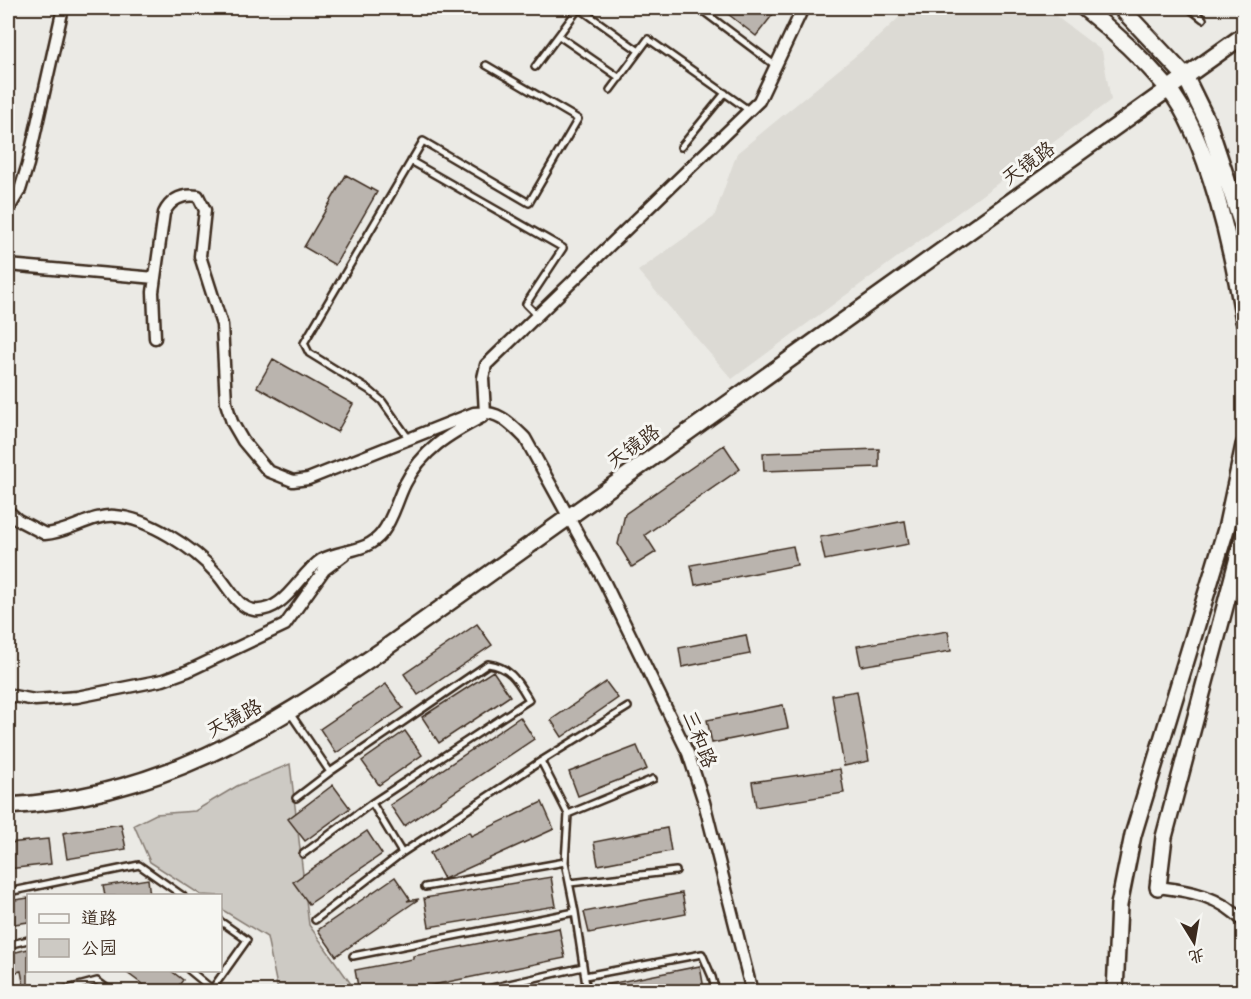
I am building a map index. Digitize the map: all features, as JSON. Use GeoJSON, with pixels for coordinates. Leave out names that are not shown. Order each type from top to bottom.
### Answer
{"type":"FeatureCollection","features":[{"type":"Feature","properties":{"kind":"street"},"geometry":{"type":"LineString","coordinates":[[8,210],[20,190],[28,165],[63,8]]}},
{"type":"Feature","properties":{"kind":"street"},"geometry":{"type":"LineString","coordinates":[[8,511],[18,520],[45,534],[102,517],[115,516],[138,521],[166,533],[215,571],[245,607],[253,610],[276,605],[312,567],[323,560],[369,544],[382,534],[405,484],[428,450],[485,413],[483,378],[486,365],[750,111],[767,87],[803,8]]}},
{"type":"Feature","properties":{"kind":"street"},"geometry":{"type":"LineString","coordinates":[[1084,8],[1168,88],[1191,126],[1224,222],[1244,321]]}},
{"type":"Feature","properties":{"kind":"street"},"geometry":{"type":"LineString","coordinates":[[1121,8],[1185,76],[1208,123],[1244,231]]}},
{"type":"Feature","properties":{"kind":"street","name":"天镜路"},"geometry":{"type":"LineString","coordinates":[[8,806],[83,798],[142,783],[206,757],[289,712],[384,650],[1244,35]]}},
{"type":"Feature","properties":{"kind":"street"},"geometry":{"type":"LineString","coordinates":[[155,338],[155,278],[160,233],[168,205],[178,198],[198,196],[205,210],[201,238],[202,264],[222,325],[226,403],[243,441],[268,471],[292,481],[308,479],[466,416],[485,413]]}},
{"type":"Feature","properties":{"kind":"street"},"geometry":{"type":"LineString","coordinates":[[8,265],[155,278]]}},
{"type":"Feature","properties":{"kind":"street","name":"三和路"},"geometry":{"type":"LineString","coordinates":[[485,413],[496,414],[507,420],[525,438],[605,583],[688,753],[704,802],[752,992]]}},
{"type":"Feature","properties":{"kind":"street"},"geometry":{"type":"LineString","coordinates":[[1115,992],[1115,943],[1119,905],[1133,835],[1226,529],[1244,445]]}},
{"type":"Feature","properties":{"kind":"street"},"geometry":{"type":"LineString","coordinates":[[1244,535],[1164,837],[1158,887],[1205,895],[1228,908],[1244,922]]}},
{"type":"Feature","properties":{"kind":"street"},"geometry":{"type":"LineString","coordinates":[[8,695],[35,699],[77,698],[163,680],[188,671],[285,625],[324,570],[346,553]]}},
{"type":"Feature","properties":{"kind":"lane"},"geometry":{"type":"LineString","coordinates":[[535,68],[579,8],[639,51]]}},
{"type":"Feature","properties":{"kind":"lane"},"geometry":{"type":"LineString","coordinates":[[699,8],[776,66]]}},
{"type":"Feature","properties":{"kind":"lane"},"geometry":{"type":"LineString","coordinates":[[1188,8],[1203,19]]}},
{"type":"Feature","properties":{"kind":"lane"},"geometry":{"type":"LineString","coordinates":[[559,36],[620,78]]}},
{"type":"Feature","properties":{"kind":"lane"},"geometry":{"type":"LineString","coordinates":[[610,90],[648,39],[750,111]]}},
{"type":"Feature","properties":{"kind":"lane"},"geometry":{"type":"LineString","coordinates":[[409,439],[382,401],[369,390],[309,353],[304,343],[423,141],[529,203],[578,119],[486,65]]}},
{"type":"Feature","properties":{"kind":"lane"},"geometry":{"type":"LineString","coordinates":[[681,147],[725,93]]}},
{"type":"Feature","properties":{"kind":"lane"},"geometry":{"type":"LineString","coordinates":[[411,161],[563,248],[526,304],[537,315]]}},
{"type":"Feature","properties":{"kind":"lane"},"geometry":{"type":"LineString","coordinates":[[296,798],[330,772],[488,664],[498,665],[512,673],[530,700],[372,803],[303,854]]}},
{"type":"Feature","properties":{"kind":"lane"},"geometry":{"type":"LineString","coordinates":[[315,920],[402,853],[628,707]]}},
{"type":"Feature","properties":{"kind":"lane"},"geometry":{"type":"LineString","coordinates":[[289,712],[330,772]]}},
{"type":"Feature","properties":{"kind":"lane"},"geometry":{"type":"LineString","coordinates":[[542,761],[568,814],[565,862],[576,912],[587,992]]}},
{"type":"Feature","properties":{"kind":"lane"},"geometry":{"type":"LineString","coordinates":[[568,814],[653,779]]}},
{"type":"Feature","properties":{"kind":"lane"},"geometry":{"type":"LineString","coordinates":[[372,803],[402,853]]}},
{"type":"Feature","properties":{"kind":"lane"},"geometry":{"type":"LineString","coordinates":[[425,887],[565,862]]}},
{"type":"Feature","properties":{"kind":"lane"},"geometry":{"type":"LineString","coordinates":[[8,892],[140,865],[180,894]]}},
{"type":"Feature","properties":{"kind":"lane"},"geometry":{"type":"LineString","coordinates":[[570,883],[676,871]]}},
{"type":"Feature","properties":{"kind":"lane"},"geometry":{"type":"LineString","coordinates":[[352,956],[576,912]]}},
{"type":"Feature","properties":{"kind":"lane"},"geometry":{"type":"LineString","coordinates":[[191,972],[211,990],[248,939],[222,922]]}},
{"type":"Feature","properties":{"kind":"lane"},"geometry":{"type":"LineString","coordinates":[[8,945],[27,940]]}},
{"type":"Feature","properties":{"kind":"lane"},"geometry":{"type":"LineString","coordinates":[[585,976],[702,954],[716,992]]}},
{"type":"Feature","properties":{"kind":"lane"},"geometry":{"type":"LineString","coordinates":[[474,992],[583,967]]}},
{"type":"Feature","properties":{"kind":"lane"},"geometry":{"type":"LineString","coordinates":[[56,992],[97,981],[112,992]]}},
{"type":"Feature","properties":{"kind":"shaded area"},"geometry":{"type":"Polygon","coordinates":[[[909,8],[1045,8],[1102,51],[1111,100],[732,379],[638,271],[714,217],[737,153],[875,40],[909,8]]]}},
{"type":"Feature","properties":{"kind":"green space"},"geometry":{"type":"Polygon","coordinates":[[[290,764],[309,925],[356,991],[278,991],[267,937],[222,910],[222,894],[199,894],[150,862],[134,825],[156,814],[195,811],[237,786],[290,764]]]}},
{"type":"Feature","properties":{"kind":"building"},"geometry":{"type":"Polygon","coordinates":[[[733,8],[778,8],[756,36],[728,14],[733,8]]]}},
{"type":"Feature","properties":{"kind":"building"},"geometry":{"type":"Polygon","coordinates":[[[346,175],[377,192],[335,265],[304,247],[346,175]]]}},
{"type":"Feature","properties":{"kind":"building"},"geometry":{"type":"Polygon","coordinates":[[[273,359],[353,404],[337,432],[257,387],[273,359]]]}},
{"type":"Feature","properties":{"kind":"building"},"geometry":{"type":"Polygon","coordinates":[[[724,445],[740,469],[645,535],[656,552],[632,567],[618,544],[625,514],[724,445]]]}},
{"type":"Feature","properties":{"kind":"building"},"geometry":{"type":"Polygon","coordinates":[[[879,449],[879,467],[764,471],[763,453],[879,449]]]}},
{"type":"Feature","properties":{"kind":"building"},"geometry":{"type":"Polygon","coordinates":[[[905,521],[909,544],[825,560],[820,537],[905,521]]]}},
{"type":"Feature","properties":{"kind":"building"},"geometry":{"type":"Polygon","coordinates":[[[793,546],[797,565],[695,585],[691,565],[793,546]]]}},
{"type":"Feature","properties":{"kind":"building"},"geometry":{"type":"Polygon","coordinates":[[[477,624],[492,645],[418,695],[404,674],[477,624]]]}},
{"type":"Feature","properties":{"kind":"building"},"geometry":{"type":"Polygon","coordinates":[[[948,631],[951,651],[861,666],[857,646],[948,631]]]}},
{"type":"Feature","properties":{"kind":"building"},"geometry":{"type":"Polygon","coordinates":[[[746,635],[750,654],[682,667],[679,648],[746,635]]]}},
{"type":"Feature","properties":{"kind":"building"},"geometry":{"type":"Polygon","coordinates":[[[493,671],[510,696],[439,743],[422,717],[493,671]]]}},
{"type":"Feature","properties":{"kind":"building"},"geometry":{"type":"Polygon","coordinates":[[[606,682],[618,698],[562,737],[551,720],[606,682]]]}},
{"type":"Feature","properties":{"kind":"building"},"geometry":{"type":"Polygon","coordinates":[[[386,684],[403,708],[336,753],[320,729],[386,684]]]}},
{"type":"Feature","properties":{"kind":"building"},"geometry":{"type":"Polygon","coordinates":[[[857,691],[869,761],[844,766],[832,695],[857,691]]]}},
{"type":"Feature","properties":{"kind":"building"},"geometry":{"type":"Polygon","coordinates":[[[783,705],[788,728],[712,743],[707,720],[783,705]]]}},
{"type":"Feature","properties":{"kind":"building"},"geometry":{"type":"Polygon","coordinates":[[[520,717],[534,739],[404,826],[390,805],[520,717]]]}},
{"type":"Feature","properties":{"kind":"building"},"geometry":{"type":"Polygon","coordinates":[[[405,731],[422,755],[379,785],[362,761],[405,731]]]}},
{"type":"Feature","properties":{"kind":"building"},"geometry":{"type":"Polygon","coordinates":[[[637,746],[647,769],[578,796],[569,772],[637,746]]]}},
{"type":"Feature","properties":{"kind":"building"},"geometry":{"type":"Polygon","coordinates":[[[840,769],[844,793],[756,807],[752,782],[840,769]]]}},
{"type":"Feature","properties":{"kind":"building"},"geometry":{"type":"Polygon","coordinates":[[[333,785],[350,808],[305,841],[288,819],[333,785]]]}},
{"type":"Feature","properties":{"kind":"building"},"geometry":{"type":"Polygon","coordinates":[[[542,802],[554,829],[444,879],[430,853],[469,832],[471,836],[542,802]]]}},
{"type":"Feature","properties":{"kind":"building"},"geometry":{"type":"Polygon","coordinates":[[[121,824],[126,849],[67,859],[63,833],[121,824]]]}},
{"type":"Feature","properties":{"kind":"building"},"geometry":{"type":"Polygon","coordinates":[[[667,828],[671,851],[598,865],[594,842],[667,828]]]}},
{"type":"Feature","properties":{"kind":"building"},"geometry":{"type":"Polygon","coordinates":[[[367,831],[382,854],[309,904],[293,882],[367,831]]]}},
{"type":"Feature","properties":{"kind":"building"},"geometry":{"type":"Polygon","coordinates":[[[48,839],[51,864],[8,869],[8,843],[48,839]]]}},
{"type":"Feature","properties":{"kind":"building"},"geometry":{"type":"Polygon","coordinates":[[[395,877],[410,899],[407,901],[419,899],[336,956],[318,930],[395,877]]]}},
{"type":"Feature","properties":{"kind":"building"},"geometry":{"type":"Polygon","coordinates":[[[551,877],[556,906],[429,927],[424,898],[551,877]]]}},
{"type":"Feature","properties":{"kind":"building"},"geometry":{"type":"Polygon","coordinates":[[[148,879],[150,894],[105,894],[103,886],[148,879]]]}},
{"type":"Feature","properties":{"kind":"building"},"geometry":{"type":"Polygon","coordinates":[[[682,893],[686,914],[589,933],[584,912],[682,893]]]}},
{"type":"Feature","properties":{"kind":"building"},"geometry":{"type":"Polygon","coordinates":[[[27,898],[27,922],[8,925],[8,901],[27,898]]]}},
{"type":"Feature","properties":{"kind":"building"},"geometry":{"type":"Polygon","coordinates":[[[559,928],[565,958],[399,992],[359,992],[355,970],[413,959],[413,956],[559,928]]]}},
{"type":"Feature","properties":{"kind":"building"},"geometry":{"type":"Polygon","coordinates":[[[27,949],[28,986],[24,987],[21,971],[8,974],[8,954],[27,949]]]}},
{"type":"Feature","properties":{"kind":"building"},"geometry":{"type":"Polygon","coordinates":[[[700,966],[704,989],[691,992],[594,992],[594,987],[700,966]]]}},
{"type":"Feature","properties":{"kind":"building"},"geometry":{"type":"Polygon","coordinates":[[[126,972],[173,972],[183,980],[174,992],[153,992],[126,972]]]}}]}
